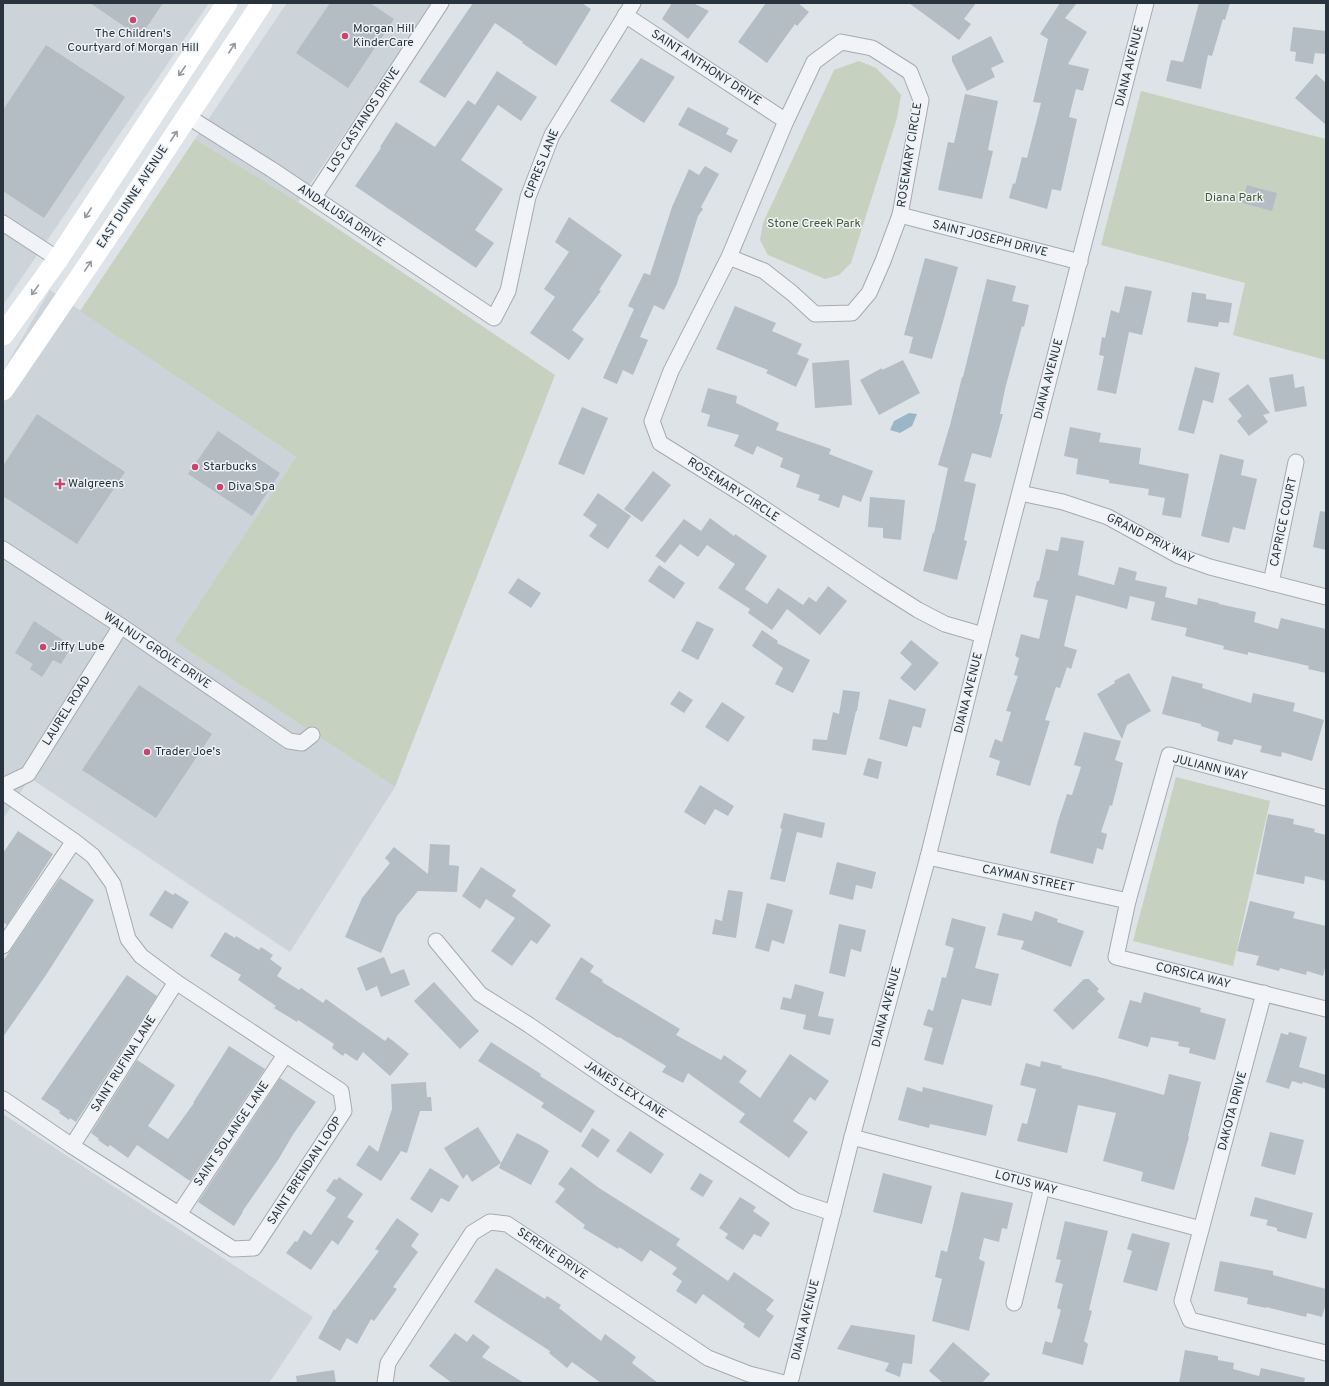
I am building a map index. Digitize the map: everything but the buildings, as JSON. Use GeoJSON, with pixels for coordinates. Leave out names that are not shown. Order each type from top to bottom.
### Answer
{"type":"FeatureCollection","features":[{"type":"Feature","properties":{"kind":"main road"},"geometry":{"type":"LineString","coordinates":[[3,335],[58,259],[228,3]]}},
{"type":"Feature","properties":{"kind":"main road","name":"EAST DUNNE AVENUE"},"geometry":{"type":"LineString","coordinates":[[3,390],[109,235],[262,3]]}},
{"type":"Feature","properties":{"kind":"main road"},"geometry":{"type":"LineString","coordinates":[[187,116],[184,107],[185,96],[206,59],[208,48],[204,38]]}},
{"type":"Feature","properties":{"kind":"main road"},"geometry":{"type":"LineString","coordinates":[[58,259],[75,257],[90,241],[95,238],[109,235]]}},
{"type":"Feature","properties":{"kind":"main road"},"geometry":{"type":"LineString","coordinates":[[23,361],[20,347],[23,338],[59,284],[60,274],[58,259]]}},
{"type":"Feature","properties":{"kind":"street","name":"LOS CASTANOS DRIVE"},"geometry":{"type":"LineString","coordinates":[[314,197],[441,3]]}},
{"type":"Feature","properties":{"kind":"street","name":"DIANA AVENUE"},"geometry":{"type":"LineString","coordinates":[[790,1383],[852,1136],[928,857],[983,635],[1146,3]]}},
{"type":"Feature","properties":{"kind":"street","name":"SAINT ANTHONY DRIVE"},"geometry":{"type":"LineString","coordinates":[[629,9],[786,121]]}},
{"type":"Feature","properties":{"kind":"street","name":"CIPRES LANE"},"geometry":{"type":"LineString","coordinates":[[494,318],[508,291],[528,197],[552,134],[629,9]]}},
{"type":"Feature","properties":{"kind":"street","name":"ROSEMARY CIRCLE"},"geometry":{"type":"LineString","coordinates":[[729,257],[764,271],[792,293],[815,314],[852,313],[869,293],[900,215],[920,100],[910,72],[872,48],[841,42],[814,62],[786,121],[729,257],[671,371],[652,421],[660,443],[745,496],[877,584],[918,610],[945,624],[983,635]]}},
{"type":"Feature","properties":{"kind":"street","name":"ANDALUSIA DRIVE"},"geometry":{"type":"LineString","coordinates":[[187,116],[314,197],[494,318]]}},
{"type":"Feature","properties":{"kind":"street","name":"SAINT JOSEPH DRIVE"},"geometry":{"type":"LineString","coordinates":[[900,215],[1080,262]]}},
{"type":"Feature","properties":{"kind":"street"},"geometry":{"type":"LineString","coordinates":[[3,223],[58,259]]}},
{"type":"Feature","properties":{"kind":"street","name":"CAPRICE COURT"},"geometry":{"type":"LineString","coordinates":[[1271,583],[1296,462]]}},
{"type":"Feature","properties":{"kind":"street","name":"GRAND PRIX WAY"},"geometry":{"type":"LineString","coordinates":[[1020,492],[1062,502],[1108,517],[1179,556],[1210,567],[1326,597]]}},
{"type":"Feature","properties":{"kind":"street","name":"WALNUT GROVE DRIVE"},"geometry":{"type":"LineString","coordinates":[[3,549],[121,626],[288,741],[302,743],[312,735]]}},
{"type":"Feature","properties":{"kind":"street","name":"LAUREL ROAD"},"geometry":{"type":"LineString","coordinates":[[3,786],[28,774],[121,626]]}},
{"type":"Feature","properties":{"kind":"street","name":"JULIANN WAY"},"geometry":{"type":"LineString","coordinates":[[1128,901],[1169,755],[1326,798]]}},
{"type":"Feature","properties":{"kind":"street","name":"SAINT BRENDAN LOOP"},"geometry":{"type":"LineString","coordinates":[[3,792],[74,841],[93,856],[113,884],[128,939],[140,956],[176,982],[341,1091],[344,1111],[254,1248],[233,1249],[72,1146],[3,1099]]}},
{"type":"Feature","properties":{"kind":"street"},"geometry":{"type":"LineString","coordinates":[[3,946],[74,841]]}},
{"type":"Feature","properties":{"kind":"street","name":"CAYMAN STREET"},"geometry":{"type":"LineString","coordinates":[[928,857],[1128,901]]}},
{"type":"Feature","properties":{"kind":"street","name":"CORSICA WAY"},"geometry":{"type":"LineString","coordinates":[[1128,901],[1116,957],[1326,1009]]}},
{"type":"Feature","properties":{"kind":"street","name":"JAMES LEX LANE"},"geometry":{"type":"LineString","coordinates":[[436,941],[480,994],[618,1087],[796,1201],[833,1213]]}},
{"type":"Feature","properties":{"kind":"street","name":"SAINT RUFINA LANE"},"geometry":{"type":"LineString","coordinates":[[72,1146],[176,982]]}},
{"type":"Feature","properties":{"kind":"street","name":"DAKOTA DRIVE"},"geometry":{"type":"LineString","coordinates":[[1264,993],[1182,1301],[1190,1320],[1326,1353]]}},
{"type":"Feature","properties":{"kind":"street","name":"SAINT SOLANGE LANE"},"geometry":{"type":"LineString","coordinates":[[179,1214],[285,1055]]}},
{"type":"Feature","properties":{"kind":"street","name":"LOTUS WAY"},"geometry":{"type":"LineString","coordinates":[[852,1136],[1201,1229]]}},
{"type":"Feature","properties":{"kind":"street"},"geometry":{"type":"LineString","coordinates":[[1014,1303],[1042,1187]]}},
{"type":"Feature","properties":{"kind":"street","name":"SERENE DRIVE"},"geometry":{"type":"LineString","coordinates":[[386,1383],[388,1363],[392,1356],[472,1233],[490,1222],[508,1224],[708,1358],[749,1374],[784,1383]]}},
{"type":"Feature","properties":{"kind":"shaded area"},"geometry":{"type":"Polygon","coordinates":[[[3,3],[209,3],[3,305],[3,3]]]}},
{"type":"Feature","properties":{"kind":"shaded area"},"geometry":{"type":"Polygon","coordinates":[[[287,3],[433,3],[298,202],[195,139],[287,3]]]}},
{"type":"Feature","properties":{"kind":"shaded area"},"geometry":{"type":"Polygon","coordinates":[[[50,290],[296,457],[174,641],[395,787],[290,952],[30,778],[3,819],[3,371],[50,290]]]}},
{"type":"Feature","properties":{"kind":"shaded area"},"geometry":{"type":"Polygon","coordinates":[[[3,1114],[313,1317],[269,1383],[3,1383],[3,1114]]]}},
{"type":"Feature","properties":{"kind":"green space","name":"Stone Creek Park"},"geometry":{"type":"Polygon","coordinates":[[[859,61],[876,68],[901,95],[897,118],[851,263],[839,275],[825,279],[768,255],[760,240],[763,223],[834,70],[859,61]]]}},
{"type":"Feature","properties":{"kind":"green space","name":"Diana Park"},"geometry":{"type":"Polygon","coordinates":[[[1141,91],[1326,139],[1326,360],[1233,335],[1245,283],[1101,245],[1141,91]]]}},
{"type":"Feature","properties":{"kind":"green space"},"geometry":{"type":"Polygon","coordinates":[[[195,139],[298,202],[555,375],[395,787],[174,641],[296,457],[80,311],[195,139]]]}},
{"type":"Feature","properties":{"kind":"green space"},"geometry":{"type":"Polygon","coordinates":[[[1176,777],[1270,801],[1233,966],[1133,941],[1176,777]]]}},
{"type":"Feature","properties":{"kind":"water"},"geometry":{"type":"Polygon","coordinates":[[[909,413],[917,414],[912,426],[900,433],[890,430],[894,421],[909,413]]]}},
{"type":"Feature","properties":{"kind":"place","name":"The Children's Courtyard of Morgan Hill"},"geometry":{"type":"Point","coordinates":[133,20]}},
{"type":"Feature","properties":{"kind":"place","name":"Morgan Hill KinderCare"},"geometry":{"type":"Point","coordinates":[345,36]}},
{"type":"Feature","properties":{"kind":"place","name":"Starbucks"},"geometry":{"type":"Point","coordinates":[195,467]}},
{"type":"Feature","properties":{"kind":"place","name":"Walgreens"},"geometry":{"type":"Point","coordinates":[60,484]}},
{"type":"Feature","properties":{"kind":"place","name":"Diva Spa"},"geometry":{"type":"Point","coordinates":[220,487]}},
{"type":"Feature","properties":{"kind":"place","name":"Jiffy Lube"},"geometry":{"type":"Point","coordinates":[43,647]}},
{"type":"Feature","properties":{"kind":"place","name":"Trader Joe's"},"geometry":{"type":"Point","coordinates":[147,752]}}]}
